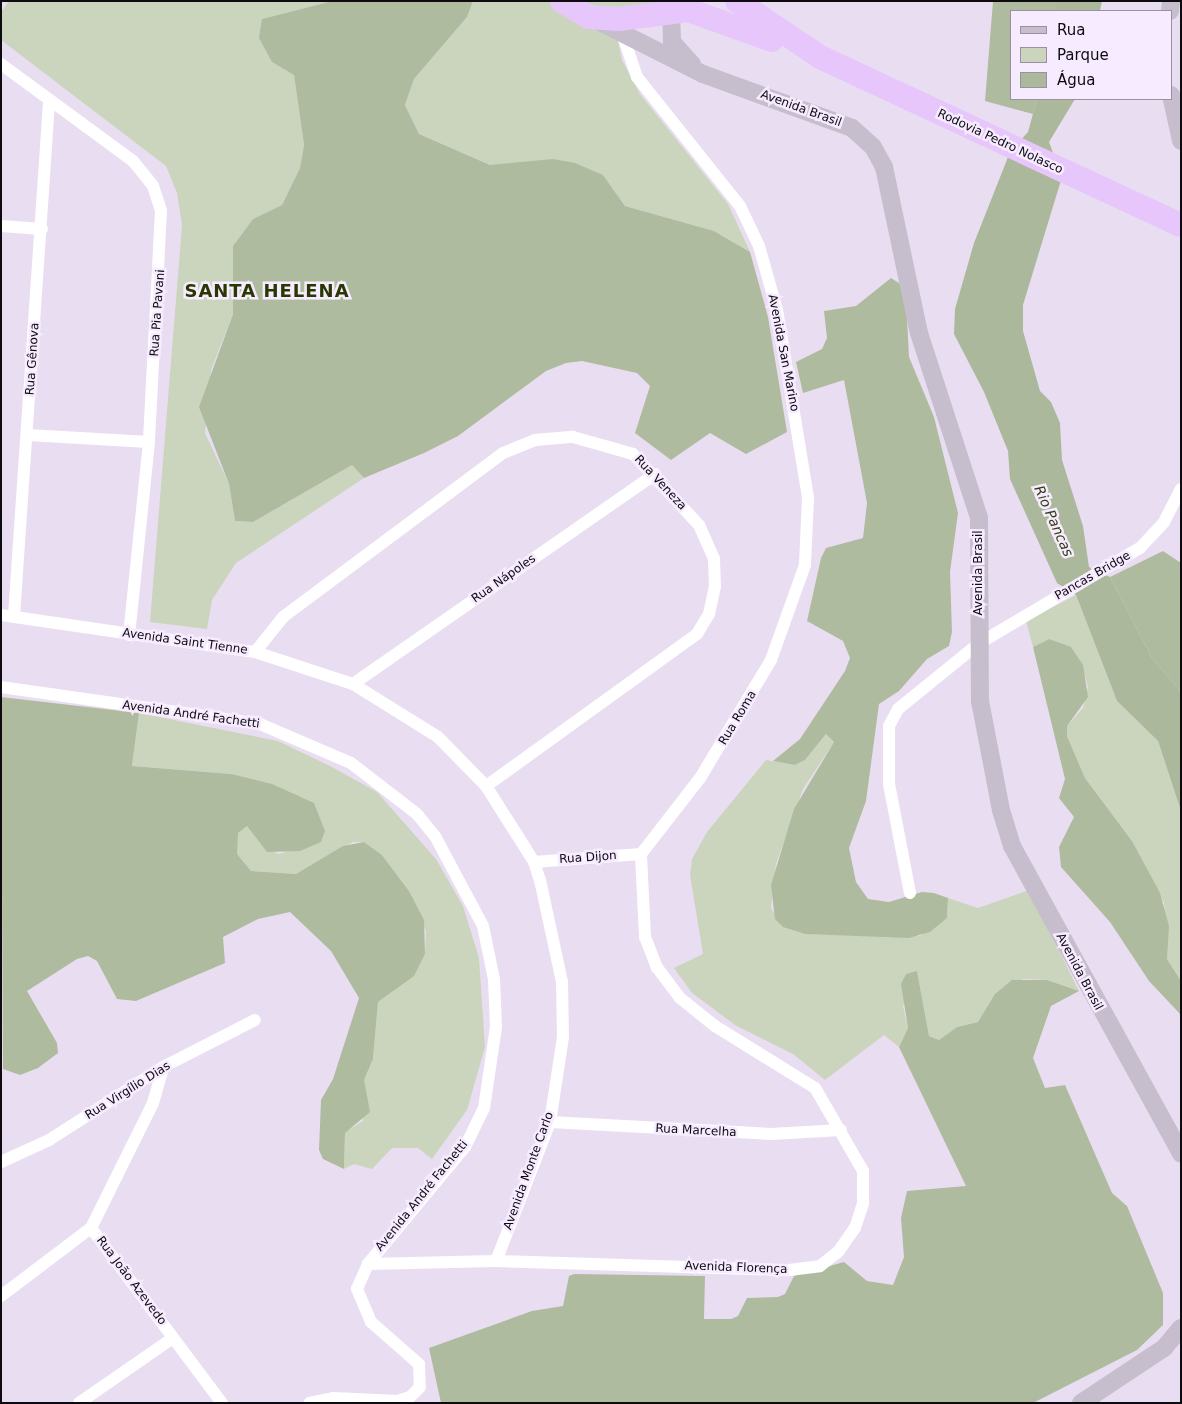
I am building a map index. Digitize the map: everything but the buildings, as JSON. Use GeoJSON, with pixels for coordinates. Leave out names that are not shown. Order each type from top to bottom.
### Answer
{"type":"FeatureCollection","features":[{"type":"Feature","properties":{"kind":"highway","name":"Rodovia Pedro Nolasco"},"geometry":{"type":"LineString","coordinates":[[562,1],[589,17],[638,19],[673,7],[724,20],[820,57],[1119,198],[1178,221]]}},
{"type":"Feature","properties":{"kind":"highway","name":"Rodovia Pedro Nolasco"},"geometry":{"type":"LineString","coordinates":[[737,1],[820,57]]}},
{"type":"Feature","properties":{"kind":"main road","name":"Avenida Brasil"},"geometry":{"type":"LineString","coordinates":[[673,7],[672,42],[704,74]]}},
{"type":"Feature","properties":{"kind":"main road","name":"Avenida Brasil"},"geometry":{"type":"LineString","coordinates":[[589,17],[623,36],[704,74],[852,128],[873,147],[884,167],[919,333],[979,518],[978,644],[989,754],[1012,846],[1181,1154]]}},
{"type":"Feature","properties":{"kind":"main road"},"geometry":{"type":"LineString","coordinates":[[1172,100],[1181,141]]}},
{"type":"Feature","properties":{"kind":"main road"},"geometry":{"type":"LineString","coordinates":[[1081,1403],[1164,1348],[1181,1328]]}},
{"type":"Feature","properties":{"kind":"street","name":"Avenida San Marino"},"geometry":{"type":"LineString","coordinates":[[623,36],[637,77],[740,206],[758,246],[777,310],[801,448],[808,498],[805,565]]}},
{"type":"Feature","properties":{"kind":"street","name":"Rua Pia Pavani"},"geometry":{"type":"LineString","coordinates":[[1,64],[48,102],[133,161],[153,186],[161,211],[149,442],[129,635]]}},
{"type":"Feature","properties":{"kind":"street","name":"Rua Gênova"},"geometry":{"type":"LineString","coordinates":[[8,615],[28,435],[42,228],[48,102]]}},
{"type":"Feature","properties":{"kind":"street"},"geometry":{"type":"LineString","coordinates":[[1,226],[42,228]]}},
{"type":"Feature","properties":{"kind":"street"},"geometry":{"type":"LineString","coordinates":[[28,435],[149,442]]}},
{"type":"Feature","properties":{"kind":"street","name":"Rua Veneza"},"geometry":{"type":"LineString","coordinates":[[255,652],[283,617],[503,453],[535,440],[573,437],[634,454],[655,474],[699,525],[714,559],[715,586],[709,614],[690,640],[486,786]]}},
{"type":"Feature","properties":{"kind":"street","name":"Rua Nápoles"},"geometry":{"type":"LineString","coordinates":[[353,684],[655,474]]}},
{"type":"Feature","properties":{"kind":"street","name":"Pancas Bridge"},"geometry":{"type":"LineString","coordinates":[[910,893],[889,784],[889,726],[898,709],[978,644],[1140,548],[1164,522],[1181,489]]}},
{"type":"Feature","properties":{"kind":"street","name":"Rua Roma"},"geometry":{"type":"LineString","coordinates":[[641,854],[742,714],[771,660],[805,565]]}},
{"type":"Feature","properties":{"kind":"street","name":"Avenida Saint Tienne"},"geometry":{"type":"LineString","coordinates":[[1,607],[8,615],[129,635],[255,652],[353,684]]}},
{"type":"Feature","properties":{"kind":"street","name":"Avenida Monte Carlo"},"geometry":{"type":"LineString","coordinates":[[353,684],[438,737],[486,786],[534,862],[562,982],[564,1038],[550,1122],[496,1261]]}},
{"type":"Feature","properties":{"kind":"street","name":"Avenida André Fachetti"},"geometry":{"type":"LineString","coordinates":[[1,687],[269,727],[351,762],[416,814],[436,836],[483,926],[494,979],[492,1072],[484,1108],[465,1146],[368,1264],[359,1278],[358,1299],[371,1322],[419,1364],[420,1388],[410,1398],[398,1400],[314,1401]]}},
{"type":"Feature","properties":{"kind":"street","name":"Rua Dijon"},"geometry":{"type":"LineString","coordinates":[[534,862],[641,854]]}},
{"type":"Feature","properties":{"kind":"street","name":"Avenida Florença"},"geometry":{"type":"LineString","coordinates":[[368,1264],[496,1261],[789,1270],[820,1266],[838,1252],[855,1228],[863,1203],[863,1171],[841,1130],[814,1088],[714,1026],[680,998],[657,968],[645,937],[641,854]]}},
{"type":"Feature","properties":{"kind":"street","name":"Rua Virgílio Dias"},"geometry":{"type":"LineString","coordinates":[[1,1162],[49,1140],[163,1067],[255,1020]]}},
{"type":"Feature","properties":{"kind":"street","name":"Rua João Azevedo"},"geometry":{"type":"LineString","coordinates":[[163,1067],[153,1103],[91,1228],[222,1403]]}},
{"type":"Feature","properties":{"kind":"street","name":"Rua Marcelha"},"geometry":{"type":"LineString","coordinates":[[550,1122],[762,1134],[841,1130]]}},
{"type":"Feature","properties":{"kind":"street"},"geometry":{"type":"LineString","coordinates":[[1,1296],[91,1228]]}},
{"type":"Feature","properties":{"kind":"street"},"geometry":{"type":"LineString","coordinates":[[79,1403],[173,1338]]}},
{"type":"Feature","properties":{"kind":"green space"},"geometry":{"type":"Polygon","coordinates":[[[9,1],[332,1],[262,19],[272,62],[294,74],[304,145],[300,168],[282,205],[253,219],[233,246],[233,314],[211,370],[205,433],[229,484],[235,521],[253,522],[352,465],[364,478],[236,563],[212,600],[207,629],[150,622],[182,225],[177,193],[166,166],[1,40],[1,12],[9,1]]]}},
{"type":"Feature","properties":{"kind":"green space"},"geometry":{"type":"Polygon","coordinates":[[[473,1],[560,1],[616,32],[622,60],[640,94],[728,204],[750,252],[714,231],[625,206],[603,175],[490,165],[419,134],[405,105],[414,79],[467,17],[473,1]]]}},
{"type":"Feature","properties":{"kind":"green space"},"geometry":{"type":"Polygon","coordinates":[[[579,1],[665,1],[618,12],[579,1]]]}},
{"type":"Feature","properties":{"kind":"green space"},"geometry":{"type":"Polygon","coordinates":[[[1076,595],[1117,701],[1158,741],[1181,811],[1181,981],[1167,959],[1164,903],[1132,841],[1085,778],[1067,736],[1067,726],[1083,708],[1088,687],[1085,676],[1049,639],[1033,647],[1026,621],[1076,595]]]}},
{"type":"Feature","properties":{"kind":"green space"},"geometry":{"type":"Polygon","coordinates":[[[139,713],[278,741],[332,767],[377,792],[436,859],[463,906],[479,958],[485,1047],[467,1110],[432,1159],[418,1148],[392,1148],[372,1169],[354,1164],[344,1169],[345,1132],[363,1121],[364,1080],[373,1059],[378,1002],[404,983],[425,954],[426,931],[409,891],[382,855],[364,842],[353,842],[296,874],[251,871],[237,854],[236,843],[238,833],[247,826],[256,833],[260,843],[278,854],[321,842],[231,774],[132,766],[139,713]]]}},
{"type":"Feature","properties":{"kind":"green space"},"geometry":{"type":"Polygon","coordinates":[[[826,734],[834,742],[803,789],[776,864],[771,908],[783,926],[805,934],[920,936],[947,918],[948,898],[978,908],[1029,890],[1079,991],[1047,980],[1023,979],[990,1003],[978,1022],[957,1027],[939,1040],[929,1036],[917,971],[903,1006],[908,1028],[899,1047],[884,1035],[825,1080],[793,1054],[735,1025],[692,993],[674,968],[703,954],[690,875],[692,859],[707,832],[766,760],[795,765],[805,760],[826,734]]]}},
{"type":"Feature","properties":{"kind":"shaded area"},"geometry":{"type":"Polygon","coordinates":[[[332,1],[473,1],[467,17],[414,79],[405,105],[419,134],[490,165],[553,159],[575,163],[603,175],[625,206],[714,231],[750,252],[768,317],[787,432],[746,454],[710,433],[671,460],[635,433],[650,386],[637,373],[582,361],[566,363],[546,371],[458,436],[424,453],[364,478],[352,465],[253,522],[235,521],[229,484],[199,407],[233,314],[233,246],[253,219],[282,205],[300,168],[304,145],[294,75],[272,62],[259,38],[262,19],[332,1]]]}},
{"type":"Feature","properties":{"kind":"shaded area"},"geometry":{"type":"Polygon","coordinates":[[[993,1],[1056,1],[1056,10],[1010,10],[1010,100],[1037,100],[1033,114],[985,101],[993,1]]]}},
{"type":"Feature","properties":{"kind":"shaded area"},"geometry":{"type":"Polygon","coordinates":[[[891,278],[902,285],[906,297],[909,357],[934,417],[958,513],[950,572],[952,632],[949,646],[927,659],[899,691],[879,704],[866,801],[849,848],[856,882],[868,899],[889,902],[922,892],[934,893],[948,898],[947,918],[930,932],[909,938],[805,934],[783,927],[775,919],[771,885],[794,809],[834,742],[826,734],[805,760],[795,765],[773,761],[800,739],[845,671],[850,658],[843,641],[807,621],[821,558],[826,548],[863,538],[867,503],[844,380],[803,393],[796,362],[822,349],[827,338],[824,311],[856,306],[891,278]]]}},
{"type":"Feature","properties":{"kind":"shaded area"},"geometry":{"type":"Polygon","coordinates":[[[1163,551],[1181,563],[1181,692],[1152,658],[1110,577],[1163,551]]]}},
{"type":"Feature","properties":{"kind":"shaded area"},"geometry":{"type":"Polygon","coordinates":[[[1049,639],[1071,647],[1083,665],[1088,697],[1067,726],[1067,736],[1085,778],[1132,841],[1160,893],[1169,926],[1167,959],[1181,981],[1181,1015],[1149,981],[1110,922],[1061,867],[1059,847],[1074,817],[1059,798],[1065,779],[1033,647],[1049,639]]]}},
{"type":"Feature","properties":{"kind":"shaded area"},"geometry":{"type":"Polygon","coordinates":[[[1,697],[139,713],[132,766],[231,774],[272,784],[314,803],[325,831],[321,842],[300,851],[267,852],[247,826],[238,833],[237,854],[251,871],[296,874],[343,846],[364,842],[382,855],[409,891],[424,920],[425,954],[414,976],[378,1002],[373,1059],[364,1080],[370,1112],[345,1133],[344,1169],[323,1159],[319,1150],[321,1100],[333,1079],[359,998],[331,951],[290,912],[258,919],[223,937],[225,963],[136,1001],[117,999],[97,961],[88,956],[77,959],[27,991],[57,1043],[58,1053],[38,1068],[20,1075],[3,1069],[1,697]]]}},
{"type":"Feature","properties":{"kind":"shaded area"},"geometry":{"type":"Polygon","coordinates":[[[917,971],[929,1036],[939,1040],[957,1027],[978,1022],[995,994],[1012,980],[1047,980],[1079,991],[1051,1006],[1033,1058],[1045,1088],[1065,1085],[1112,1193],[1127,1206],[1163,1293],[1163,1325],[1137,1350],[1033,1403],[441,1403],[429,1348],[532,1311],[563,1306],[569,1276],[574,1274],[705,1276],[704,1319],[731,1319],[738,1316],[747,1298],[778,1297],[785,1294],[794,1276],[844,1262],[867,1281],[893,1285],[904,1257],[901,1218],[907,1191],[966,1186],[899,1047],[908,1028],[901,984],[906,974],[917,971]]]}},
{"type":"Feature","properties":{"kind":"water"},"geometry":{"type":"Polygon","coordinates":[[[1056,1],[1102,1],[1100,10],[1056,10],[1056,1]]]}},
{"type":"Feature","properties":{"kind":"water","name":"Rio Pancas"},"geometry":{"type":"Polygon","coordinates":[[[1037,100],[1074,100],[1049,142],[1062,177],[1023,305],[1023,331],[1040,391],[1051,402],[1060,423],[1062,460],[1083,526],[1089,567],[1110,577],[1152,658],[1181,692],[1181,811],[1158,741],[1117,701],[1076,595],[1057,583],[1010,479],[1008,451],[984,392],[954,334],[955,309],[974,243],[1010,152],[1028,132],[1037,100]]]}},
{"type":"Feature","properties":{"kind":"district","name":"SANTA HELENA"},"geometry":{"type":"Point","coordinates":[267,291]}}]}
